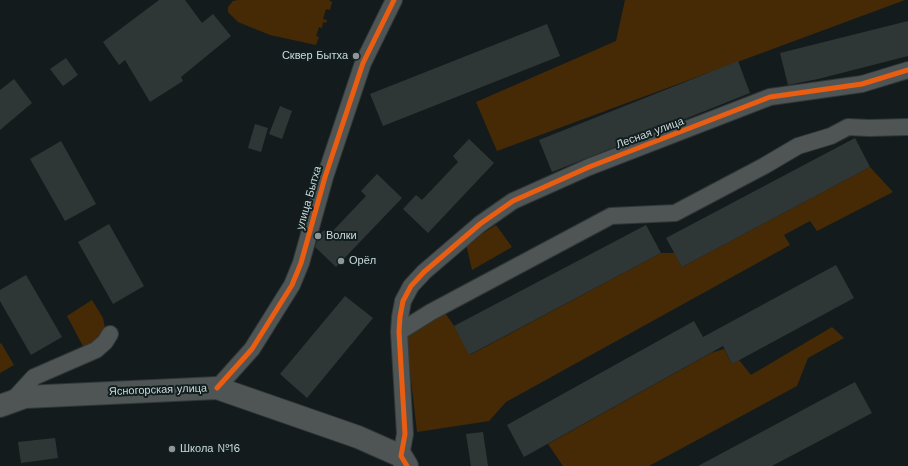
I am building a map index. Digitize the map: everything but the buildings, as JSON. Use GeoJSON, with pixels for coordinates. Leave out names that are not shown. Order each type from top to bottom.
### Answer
{"type":"FeatureCollection","features":[{"type":"Feature","properties":{"kind":"street","name":"улица Бытха"},"geometry":{"type":"LineString","coordinates":[[217,388],[252,349],[292,285],[301,263],[325,177],[363,63],[394,0]]}},
{"type":"Feature","properties":{"kind":"street","name":"Лесная улица"},"geometry":{"type":"LineString","coordinates":[[399,332],[403,301],[411,286],[424,272],[480,224],[513,201],[589,167],[770,97],[862,84],[908,70]]}},
{"type":"Feature","properties":{"kind":"street"},"geometry":{"type":"LineString","coordinates":[[404,461],[405,434],[399,332],[431,312],[611,216],[675,213],[764,166],[798,146],[831,136],[848,127],[908,127]]}},
{"type":"Feature","properties":{"kind":"street"},"geometry":{"type":"LineString","coordinates":[[6,404],[34,377],[96,350],[105,342],[110,334]]}},
{"type":"Feature","properties":{"kind":"street","name":"Ясногорская улица"},"geometry":{"type":"LineString","coordinates":[[6,404],[25,397],[217,388],[358,437],[404,461]]}},
{"type":"Feature","properties":{"kind":"shaded area"},"geometry":{"type":"Polygon","coordinates":[[[329,0],[332,2],[330,10],[326,9],[323,19],[327,20],[326,23],[323,22],[322,28],[319,27],[316,36],[319,37],[316,45],[270,35],[238,22],[228,12],[228,7],[233,1],[329,0]]]}},
{"type":"Feature","properties":{"kind":"shaded area"},"geometry":{"type":"Polygon","coordinates":[[[625,0],[905,0],[497,151],[476,102],[616,41],[625,0]]]}},
{"type":"Feature","properties":{"kind":"shaded area"},"geometry":{"type":"Polygon","coordinates":[[[870,167],[893,192],[817,231],[810,221],[784,235],[790,245],[506,402],[489,421],[417,432],[405,328],[441,307],[454,326],[470,355],[661,253],[675,253],[682,267],[870,167]]]}},
{"type":"Feature","properties":{"kind":"shaded area"},"geometry":{"type":"Polygon","coordinates":[[[496,225],[512,247],[472,270],[466,244],[496,225]]]}},
{"type":"Feature","properties":{"kind":"shaded area"},"geometry":{"type":"Polygon","coordinates":[[[92,300],[103,318],[105,328],[94,343],[84,348],[67,316],[92,300]]]}},
{"type":"Feature","properties":{"kind":"shaded area"},"geometry":{"type":"Polygon","coordinates":[[[832,327],[844,338],[808,358],[797,386],[649,466],[563,466],[548,444],[711,353],[724,349],[732,364],[739,360],[751,375],[832,327]]]}},
{"type":"Feature","properties":{"kind":"shaded area"},"geometry":{"type":"Polygon","coordinates":[[[1,343],[14,365],[0,373],[0,344],[1,343]]]}},
{"type":"Feature","properties":{"kind":"cycle path"},"geometry":{"type":"LineString","coordinates":[[217,388],[252,349],[292,285],[301,263],[325,177],[363,63],[394,0]]}},
{"type":"Feature","properties":{"kind":"cycle path"},"geometry":{"type":"LineString","coordinates":[[407,466],[401,456],[405,434],[399,332],[403,301],[411,286],[424,272],[480,224],[513,201],[589,167],[770,97],[862,84],[908,70]]}},
{"type":"Feature","properties":{"kind":"place","name":"Сквер Бытха"},"geometry":{"type":"Point","coordinates":[356,56]}},
{"type":"Feature","properties":{"kind":"place","name":"Волки"},"geometry":{"type":"Point","coordinates":[318,236]}},
{"type":"Feature","properties":{"kind":"place","name":"Орёл"},"geometry":{"type":"Point","coordinates":[341,261]}},
{"type":"Feature","properties":{"kind":"place","name":"Школа №16"},"geometry":{"type":"Point","coordinates":[172,449]}}]}
